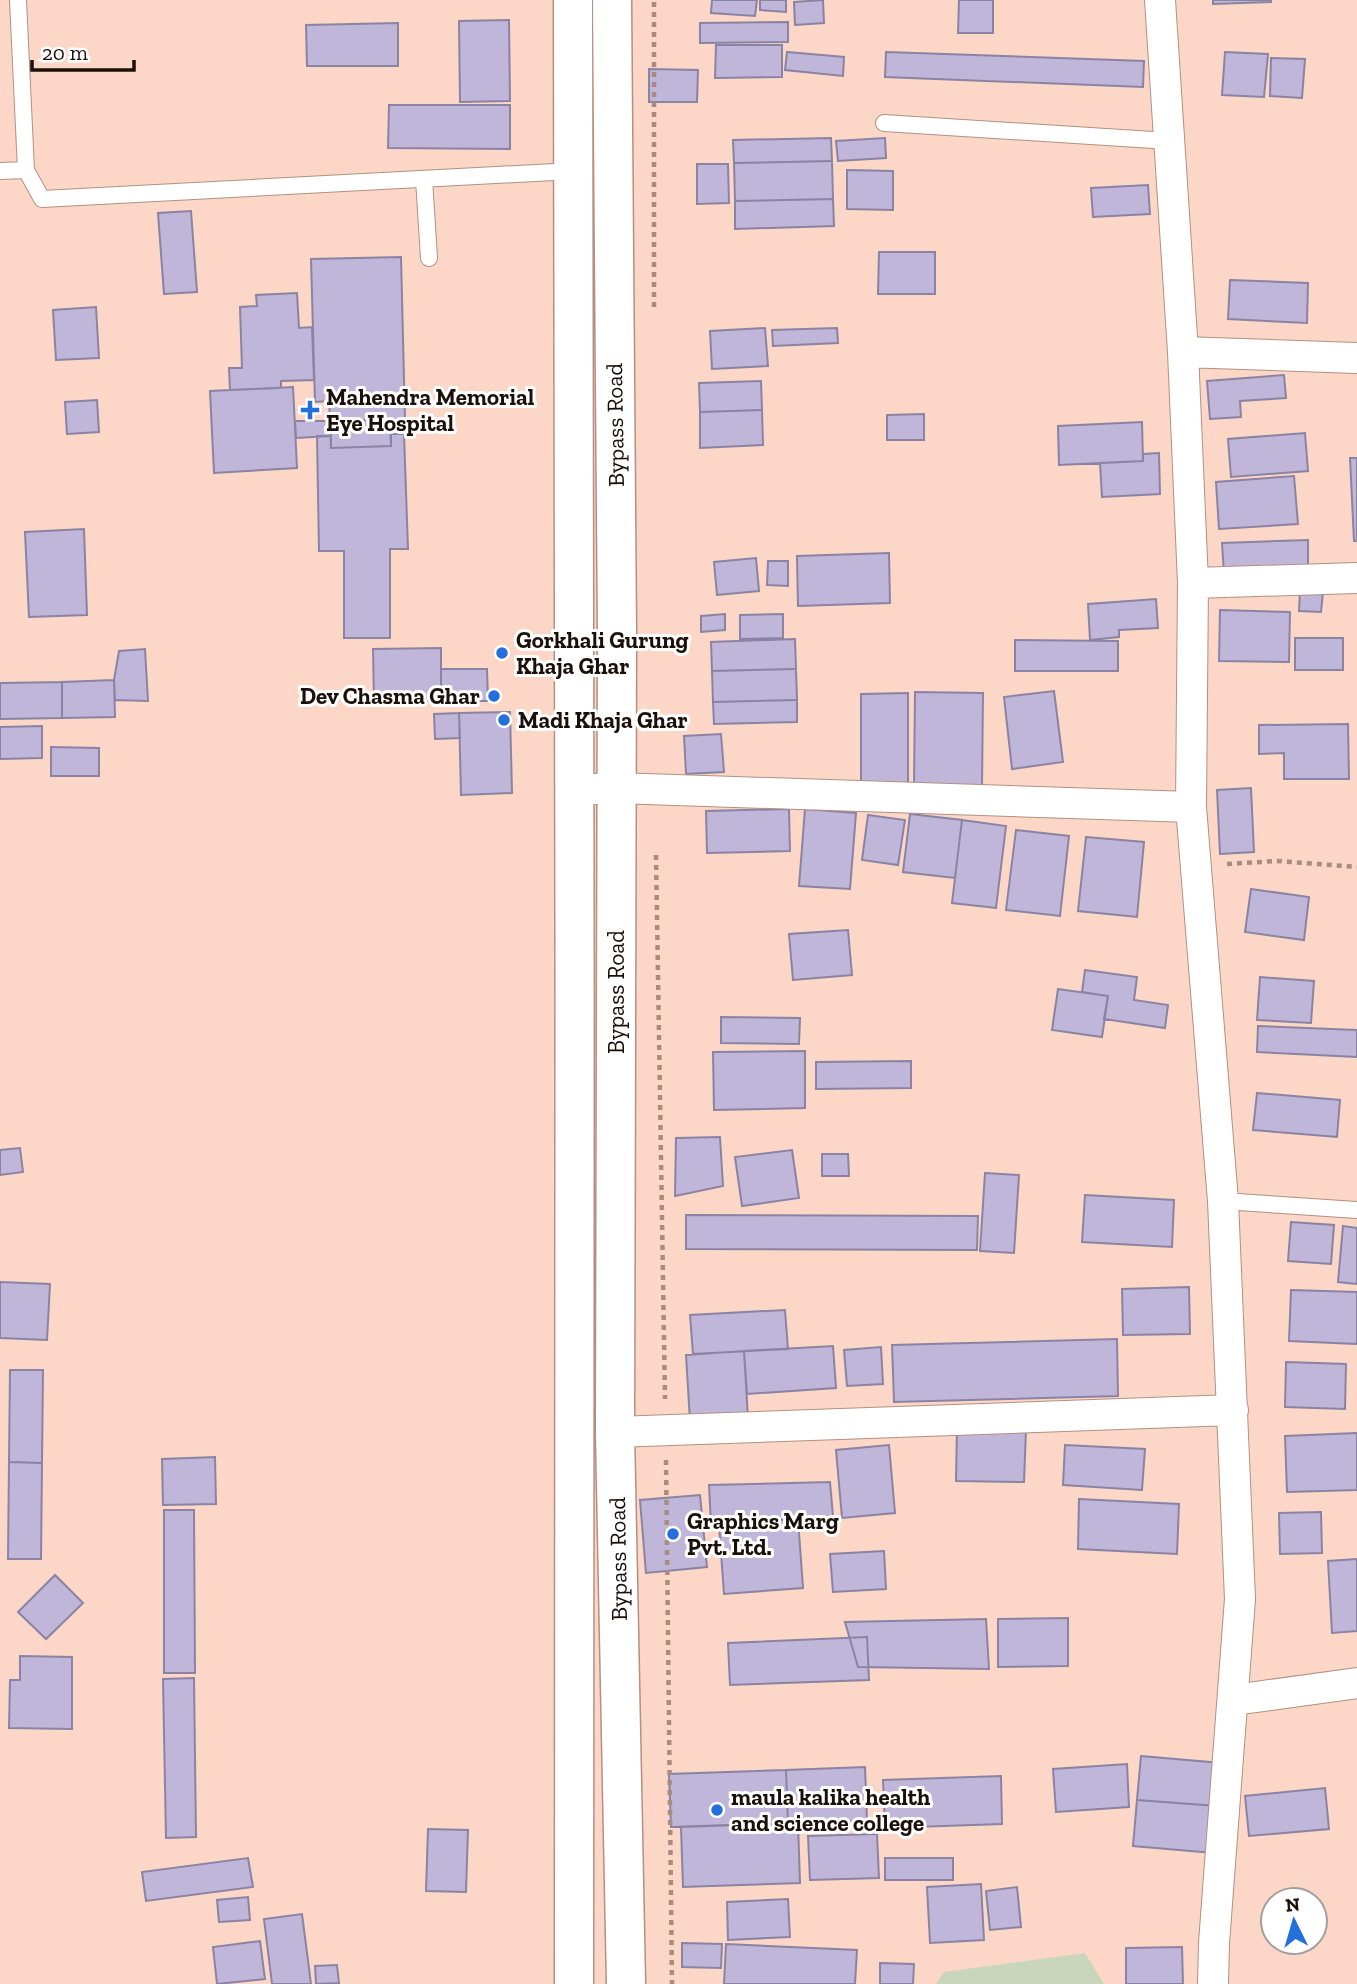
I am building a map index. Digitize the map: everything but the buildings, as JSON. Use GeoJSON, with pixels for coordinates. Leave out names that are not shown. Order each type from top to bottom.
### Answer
{"type":"FeatureCollection","features":[{"type":"Feature","properties":{"kind":"highway","name":"Bypass Road"},"geometry":{"type":"LineString","coordinates":[[573,0],[575,171],[597,632],[616,789],[615,1432],[626,1984]]}},
{"type":"Feature","properties":{"kind":"highway","name":"Bypass Road"},"geometry":{"type":"LineString","coordinates":[[574,1984],[574,790],[597,632],[613,169],[612,0]]}},
{"type":"Feature","properties":{"kind":"highway"},"geometry":{"type":"LineString","coordinates":[[575,171],[613,169]]}},
{"type":"Feature","properties":{"kind":"street"},"geometry":{"type":"LineString","coordinates":[[1160,0],[1183,352],[1193,583],[1191,807],[1223,1201],[1240,1599],[1213,1984]]}},
{"type":"Feature","properties":{"kind":"street"},"geometry":{"type":"LineString","coordinates":[[1183,352],[1357,358]]}},
{"type":"Feature","properties":{"kind":"street"},"geometry":{"type":"LineString","coordinates":[[1193,583],[1357,578]]}},
{"type":"Feature","properties":{"kind":"street"},"geometry":{"type":"LineString","coordinates":[[574,790],[616,789],[1191,807]]}},
{"type":"Feature","properties":{"kind":"street"},"geometry":{"type":"LineString","coordinates":[[615,1432],[1233,1410]]}},
{"type":"Feature","properties":{"kind":"street"},"geometry":{"type":"LineString","coordinates":[[1234,1700],[1357,1683]]}},
{"type":"Feature","properties":{"kind":"lane"},"geometry":{"type":"LineString","coordinates":[[18,0],[26,170],[42,199],[575,171]]}},
{"type":"Feature","properties":{"kind":"lane"},"geometry":{"type":"LineString","coordinates":[[884,123],[1169,141]]}},
{"type":"Feature","properties":{"kind":"lane"},"geometry":{"type":"LineString","coordinates":[[0,171],[26,170]]}},
{"type":"Feature","properties":{"kind":"lane"},"geometry":{"type":"LineString","coordinates":[[424,179],[429,258]]}},
{"type":"Feature","properties":{"kind":"lane"},"geometry":{"type":"LineString","coordinates":[[1223,1201],[1357,1210]]}},
{"type":"Feature","properties":{"kind":"path"},"geometry":{"type":"LineString","coordinates":[[654,0],[654,313]]}},
{"type":"Feature","properties":{"kind":"path"},"geometry":{"type":"LineString","coordinates":[[656,845],[666,1430],[671,1984]]}},
{"type":"Feature","properties":{"kind":"path"},"geometry":{"type":"LineString","coordinates":[[1195,866],[1277,861],[1357,867]]}},
{"type":"Feature","properties":{"kind":"green space"},"geometry":{"type":"Polygon","coordinates":[[[1085,1953],[1104,1984],[936,1984],[944,1972],[1085,1953]]]}},
{"type":"Feature","properties":{"kind":"place","name":"Mahendra Memorial Eye Hospital"},"geometry":{"type":"Point","coordinates":[310,410]}},
{"type":"Feature","properties":{"kind":"place","name":"Gorkhali Gurung Khaja Ghar"},"geometry":{"type":"Point","coordinates":[502,653]}},
{"type":"Feature","properties":{"kind":"place","name":"Dev Chasma Ghar"},"geometry":{"type":"Point","coordinates":[494,696]}},
{"type":"Feature","properties":{"kind":"place","name":"Madi Khaja Ghar"},"geometry":{"type":"Point","coordinates":[504,720]}},
{"type":"Feature","properties":{"kind":"place","name":"Graphics Marg Pvt. Ltd."},"geometry":{"type":"Point","coordinates":[673,1534]}},
{"type":"Feature","properties":{"kind":"place","name":"maula kalika health and science college"},"geometry":{"type":"Point","coordinates":[717,1810]}}]}
